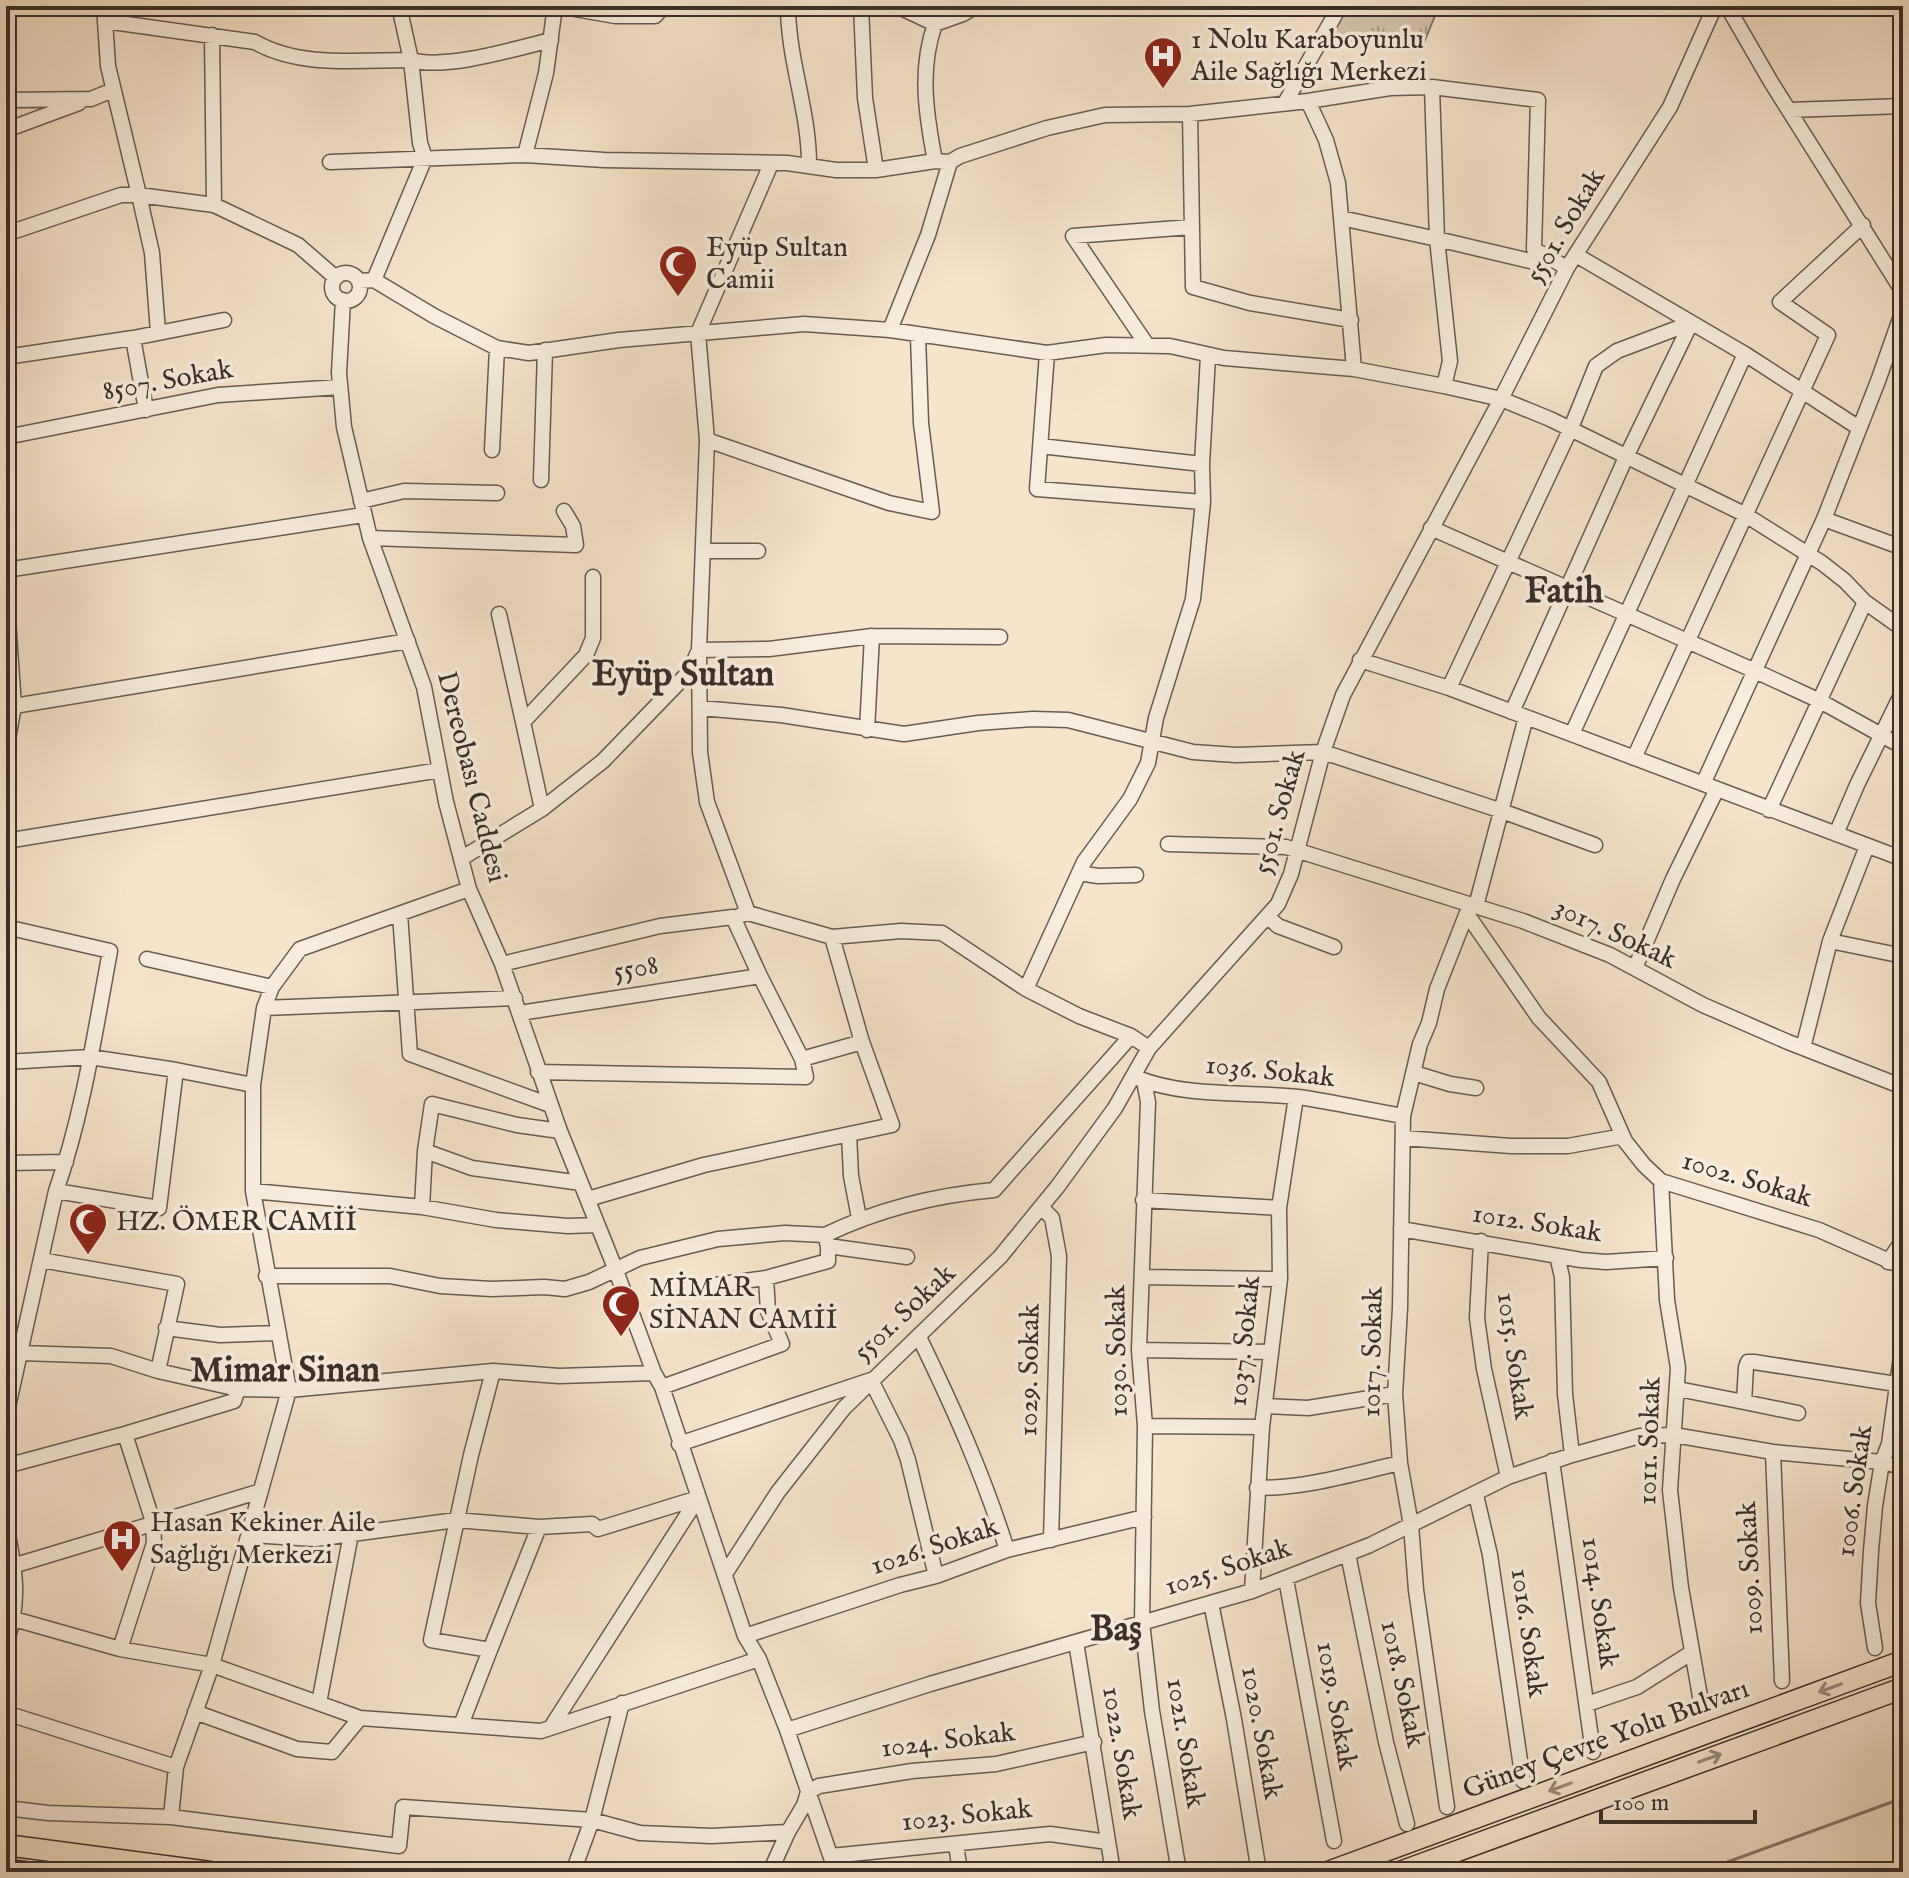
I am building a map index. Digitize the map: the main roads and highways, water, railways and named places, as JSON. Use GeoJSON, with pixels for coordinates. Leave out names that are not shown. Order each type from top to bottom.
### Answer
{"type":"FeatureCollection","features":[{"type":"Feature","properties":{"kind":"highway","name":"Güney Çevre Yolu Bulvarı"},"geometry":{"type":"LineString","coordinates":[[1328,1872],[1903,1661]]}},
{"type":"Feature","properties":{"kind":"highway","name":"Güney Çevre Yolu Bulvarı"},"geometry":{"type":"LineString","coordinates":[[1400,1872],[1903,1688]]}},
{"type":"Feature","properties":{"kind":"highway"},"geometry":{"type":"LineString","coordinates":[[6,1845],[210,1872]]}},
{"type":"Feature","properties":{"kind":"highway"},"geometry":{"type":"LineString","coordinates":[[6,1870],[25,1872]]}},
{"type":"Feature","properties":{"kind":"waterway"},"geometry":{"type":"LineString","coordinates":[[1700,1872],[1903,1798]]}},
{"type":"Feature","properties":{"kind":"place","name":"1 Nolu Karaboyunlu Aile Sağlığı Merkezi"},"geometry":{"type":"Point","coordinates":[1163,90]}},
{"type":"Feature","properties":{"kind":"place","name":"Eyüp Sultan Camii"},"geometry":{"type":"Point","coordinates":[678,298]}},
{"type":"Feature","properties":{"kind":"place","name":"HZ. ÖMER CAMİİ"},"geometry":{"type":"Point","coordinates":[88,1256]}},
{"type":"Feature","properties":{"kind":"place","name":"MİMAR SİNAN CAMİİ"},"geometry":{"type":"Point","coordinates":[621,1338]}},
{"type":"Feature","properties":{"kind":"place","name":"Hasan Kekiner Aile Sağlığı Merkezi"},"geometry":{"type":"Point","coordinates":[122,1573]}},
{"type":"Feature","properties":{"kind":"district","name":"Fatih"},"geometry":{"type":"Point","coordinates":[1564,592]}},
{"type":"Feature","properties":{"kind":"district","name":"Eyüp Sultan"},"geometry":{"type":"Point","coordinates":[683,675]}},
{"type":"Feature","properties":{"kind":"district","name":"Mimar Sinan"},"geometry":{"type":"Point","coordinates":[285,1371]}},
{"type":"Feature","properties":{"kind":"district","name":"Baş"},"geometry":{"type":"Point","coordinates":[1116,1630]}}]}
